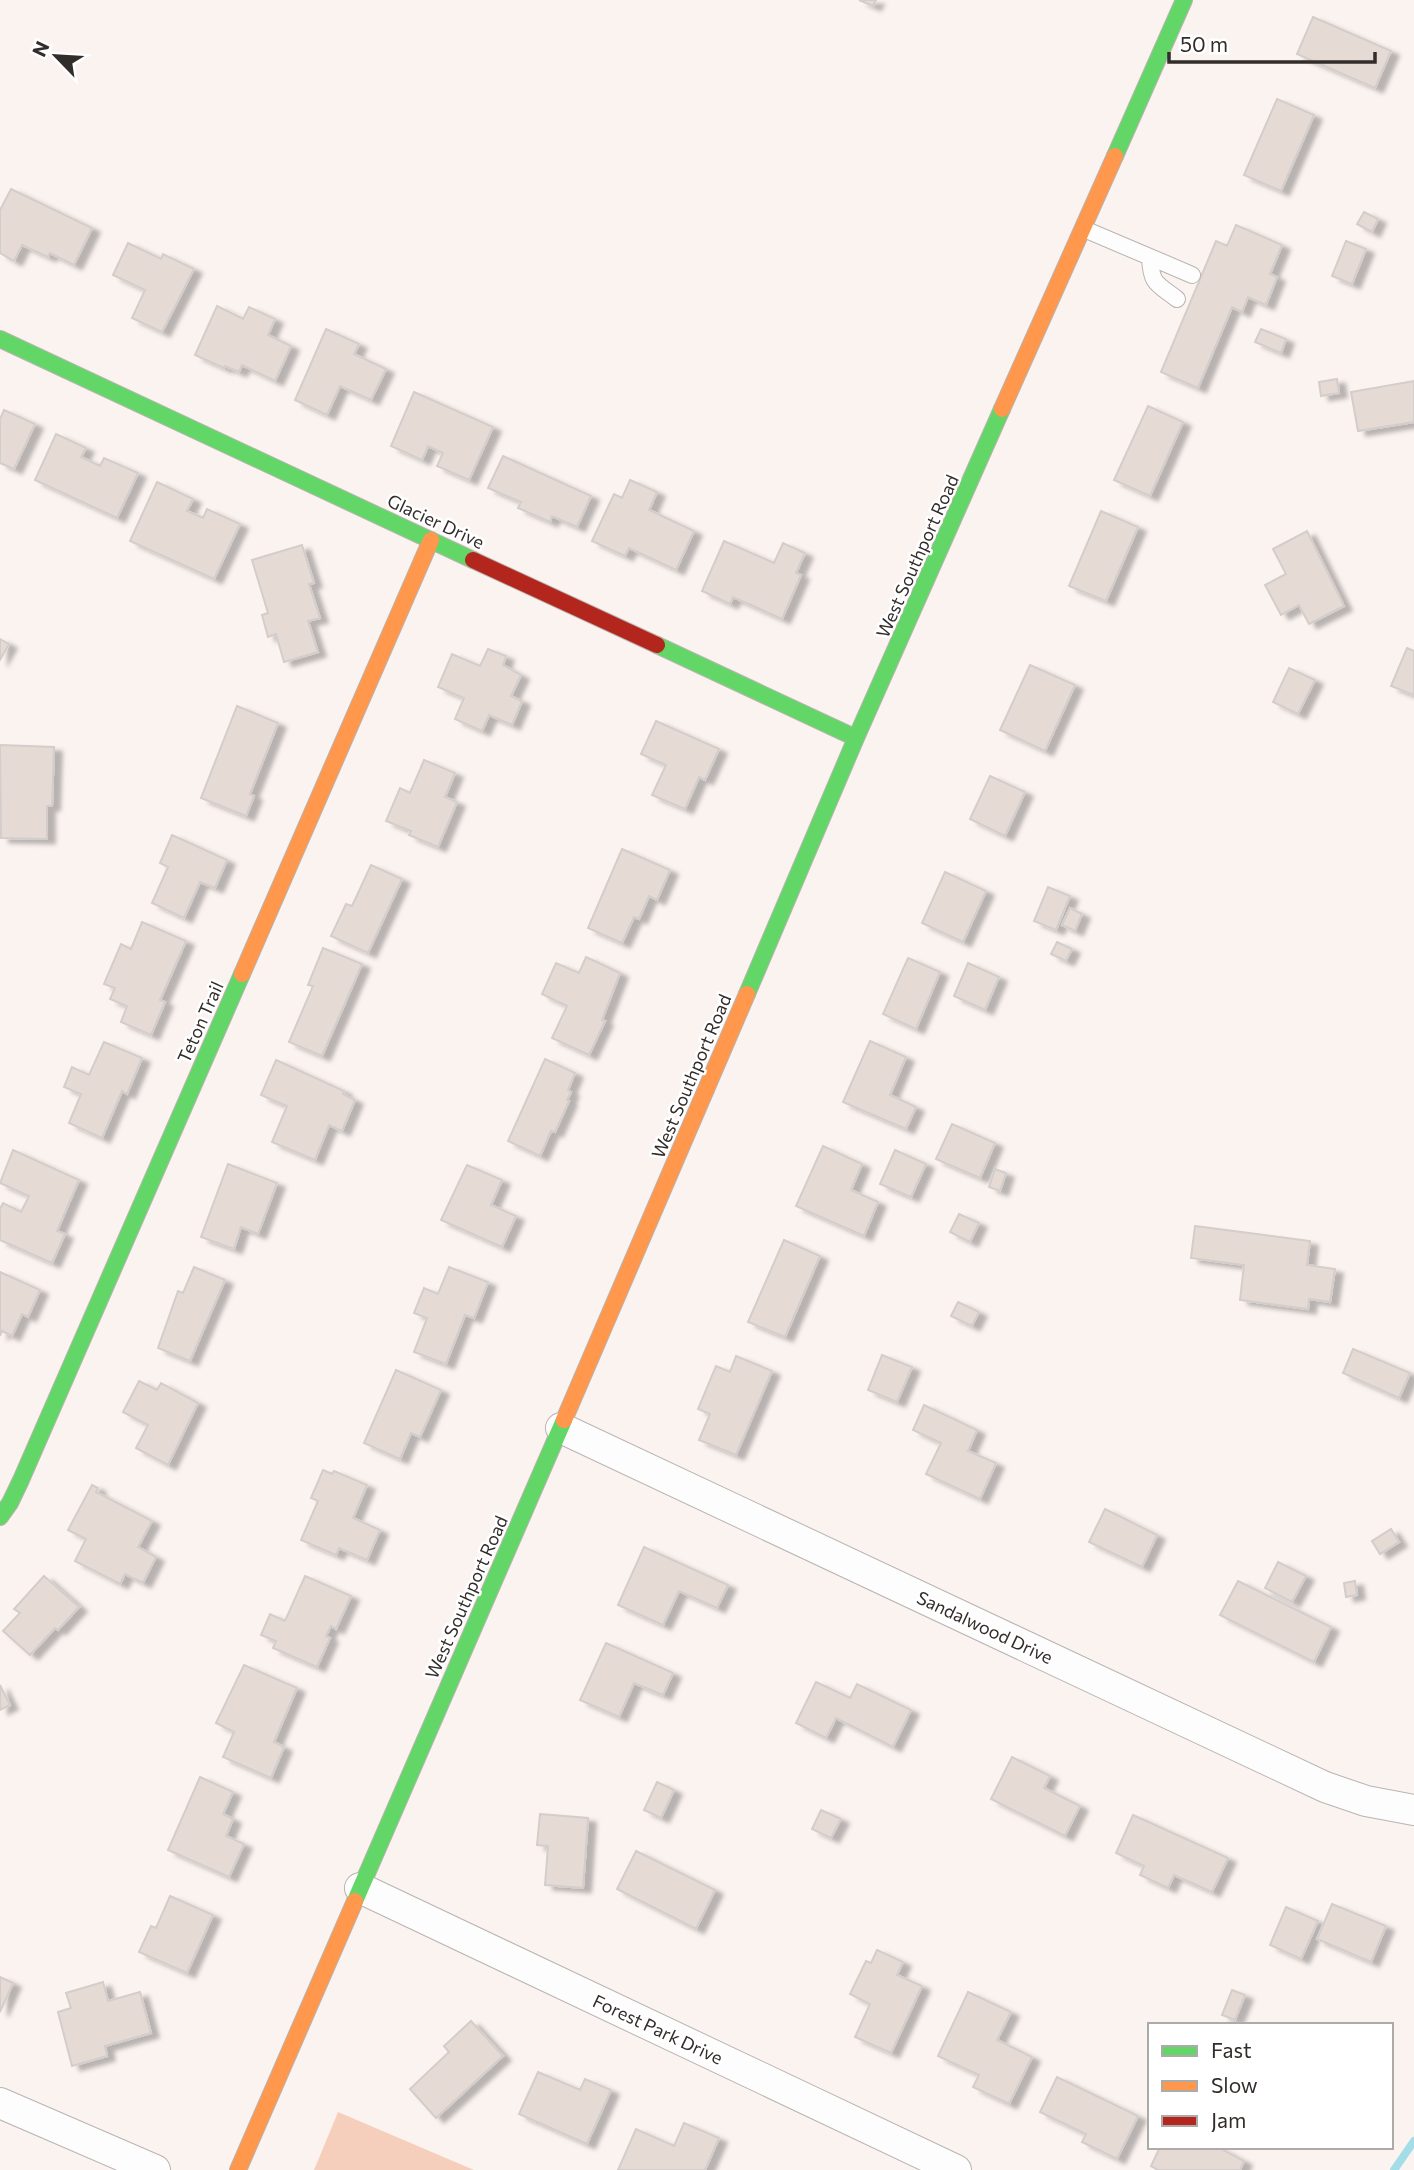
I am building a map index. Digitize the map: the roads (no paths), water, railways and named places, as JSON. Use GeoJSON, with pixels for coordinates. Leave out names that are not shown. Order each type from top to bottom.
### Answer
{"type":"FeatureCollection","features":[{"type":"Feature","properties":{"kind":"main road","name":"West Southport Road"},"geometry":{"type":"LineString","coordinates":[[237,2170],[561,1428],[856,738],[1184,0]]}},
{"type":"Feature","properties":{"kind":"main road","name":"Glacier Drive"},"geometry":{"type":"LineString","coordinates":[[0,339],[856,738]]}},
{"type":"Feature","properties":{"kind":"main road","name":"Teton Trail"},"geometry":{"type":"LineString","coordinates":[[0,1517],[10,1503],[32,1455],[431,540]]}},
{"type":"Feature","properties":{"kind":"street","name":"Sandalwood Drive"},"geometry":{"type":"LineString","coordinates":[[561,1428],[1325,1787],[1366,1801],[1414,1810]]}},
{"type":"Feature","properties":{"kind":"street","name":"Forest Park Drive"},"geometry":{"type":"LineString","coordinates":[[360,1888],[956,2170]]}},
{"type":"Feature","properties":{"kind":"street"},"geometry":{"type":"LineString","coordinates":[[0,2103],[155,2170]]}},
{"type":"Feature","properties":{"kind":"lane"},"geometry":{"type":"LineString","coordinates":[[1084,229],[1192,275]]}},
{"type":"Feature","properties":{"kind":"lane"},"geometry":{"type":"LineString","coordinates":[[1150,257],[1150,275],[1158,285],[1177,299]]}},
{"type":"Feature","properties":{"kind":"waterway"},"geometry":{"type":"LineString","coordinates":[[1394,2170],[1414,2141]]}}]}
